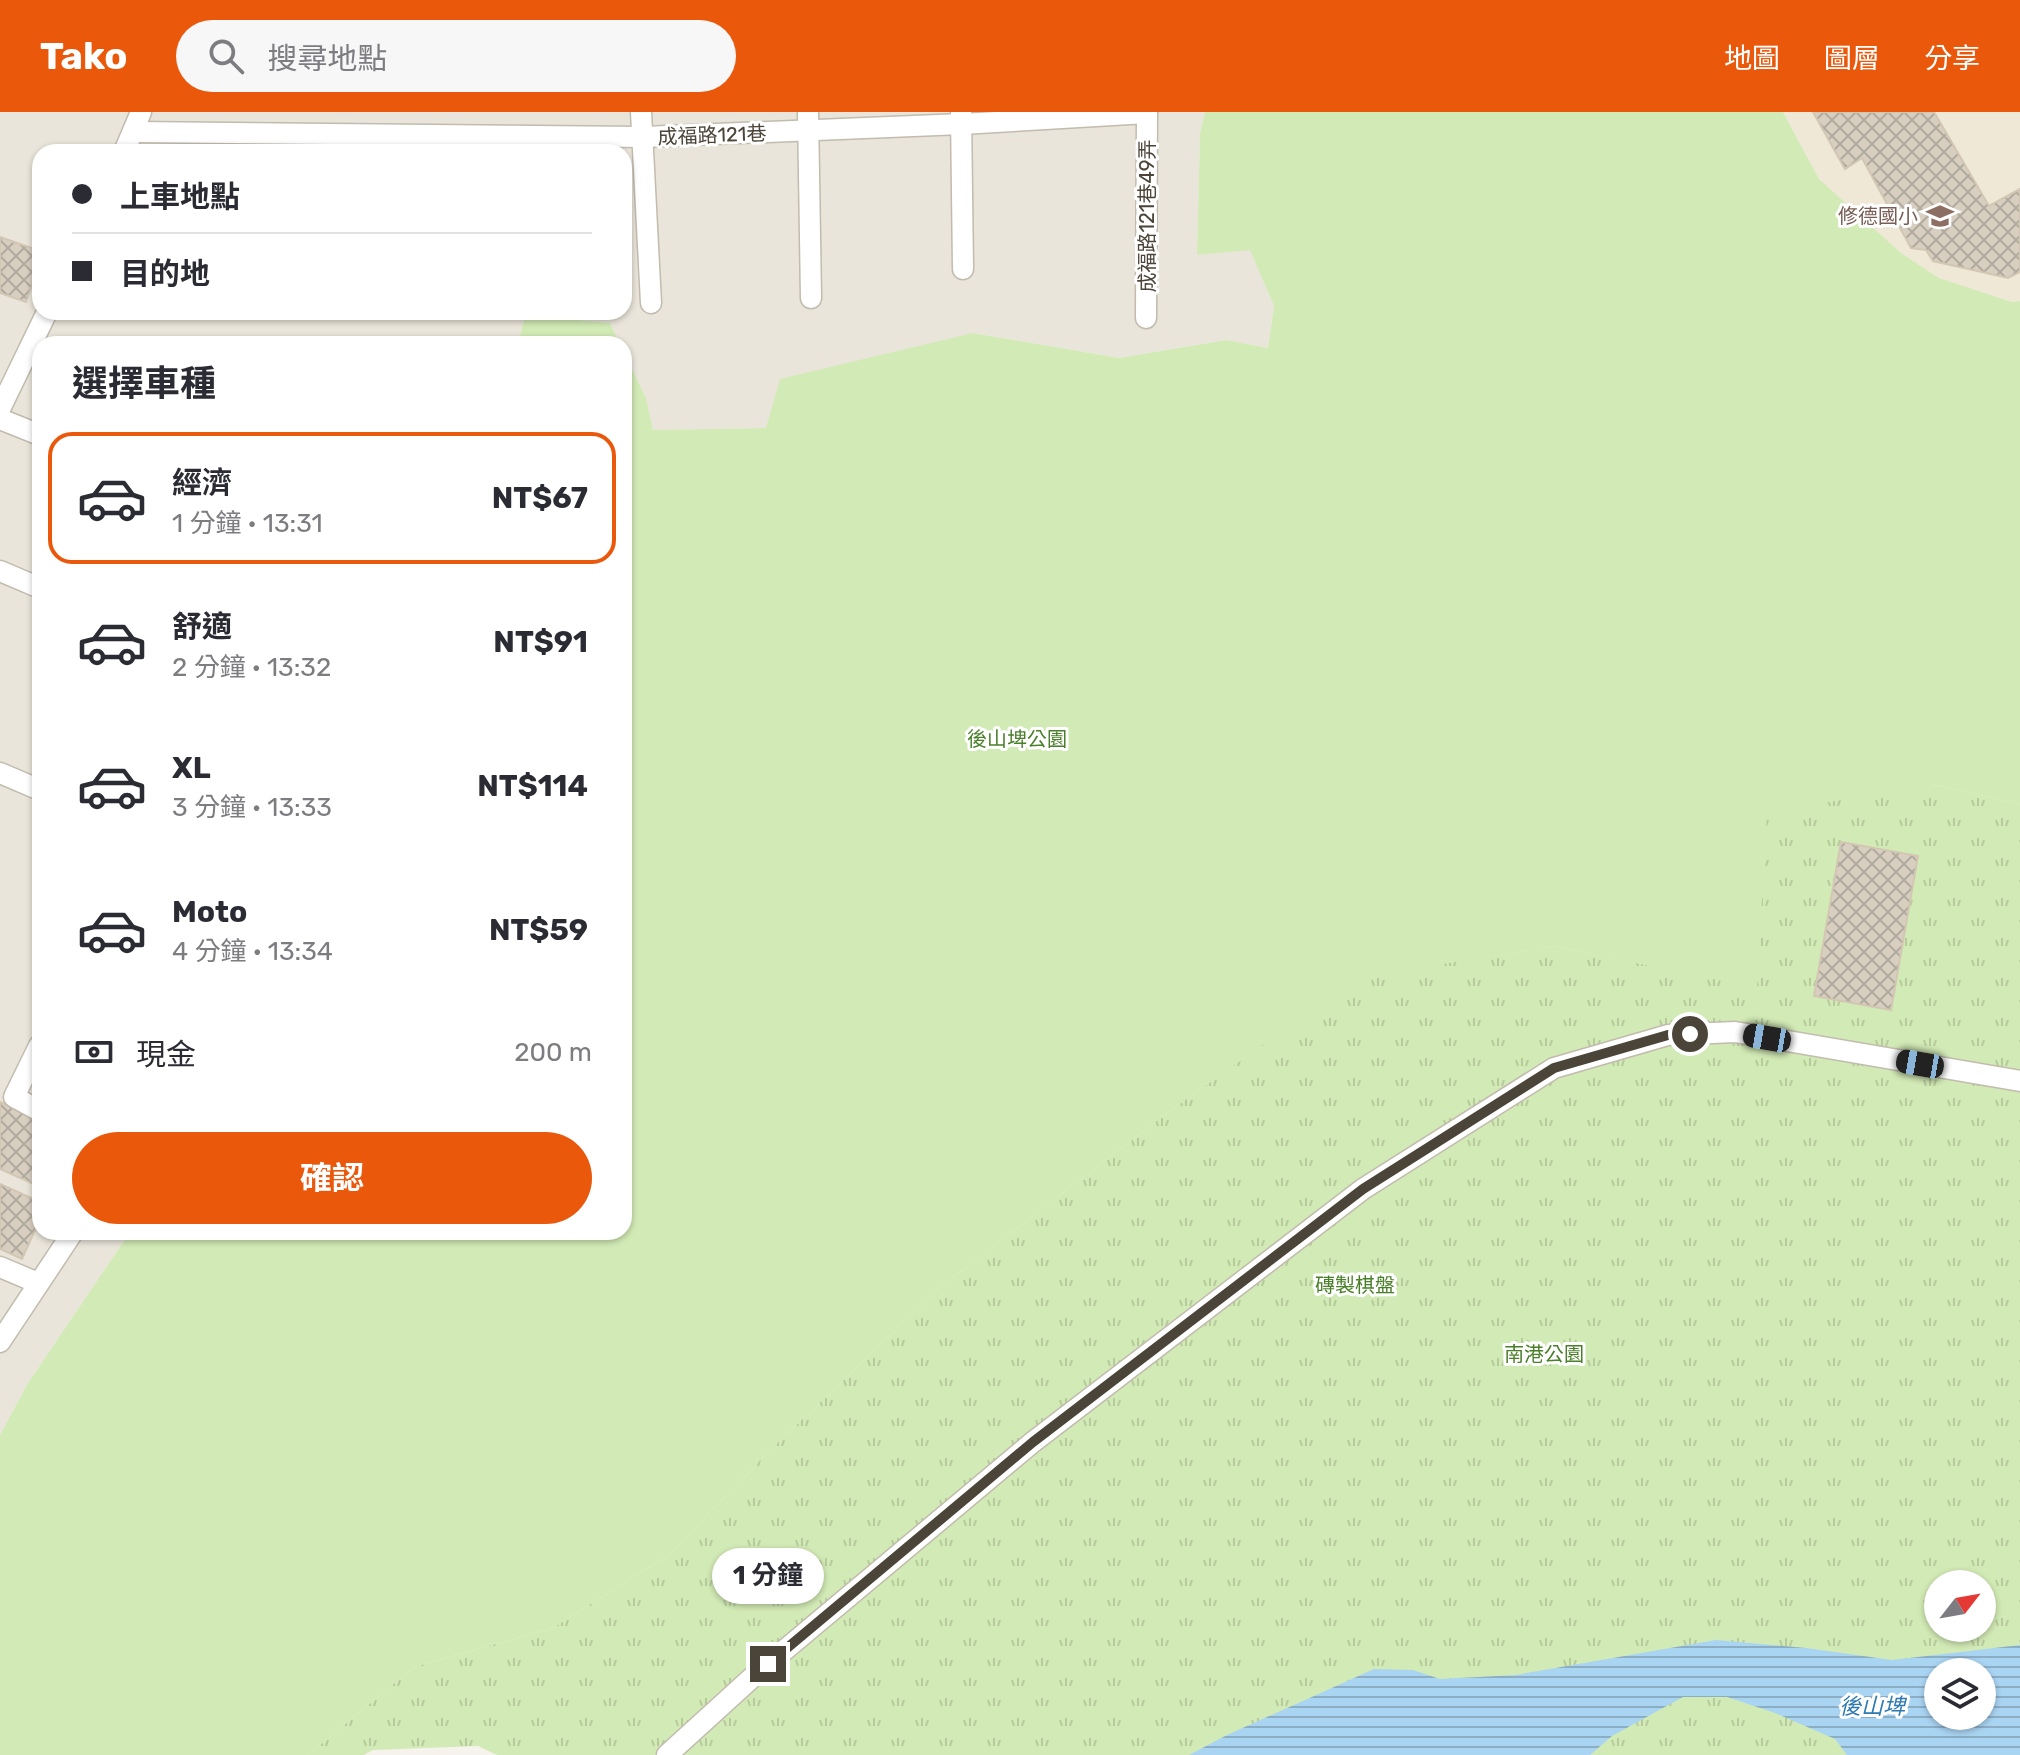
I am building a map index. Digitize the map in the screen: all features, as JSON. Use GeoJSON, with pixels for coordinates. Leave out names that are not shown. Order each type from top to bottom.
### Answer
{"type":"FeatureCollection","features":[{"type":"Feature","properties":{"kind":"lane"},"geometry":{"type":"LineString","coordinates":[[128,144],[141,112]]}},
{"type":"Feature","properties":{"kind":"lane"},"geometry":{"type":"LineString","coordinates":[[641,112],[651,303]]}},
{"type":"Feature","properties":{"kind":"lane","name":"成福路121巷"},"geometry":{"type":"LineString","coordinates":[[134,132],[287,142],[643,137],[808,122],[1147,113]]}},
{"type":"Feature","properties":{"kind":"lane","name":"成福路121巷49弄"},"geometry":{"type":"LineString","coordinates":[[1146,318],[1147,113]]}},
{"type":"Feature","properties":{"kind":"lane"},"geometry":{"type":"LineString","coordinates":[[961,118],[963,269]]}},
{"type":"Feature","properties":{"kind":"lane"},"geometry":{"type":"LineString","coordinates":[[808,122],[811,298]]}},
{"type":"Feature","properties":{"kind":"lane"},"geometry":{"type":"LineString","coordinates":[[0,409],[32,343]]}},
{"type":"Feature","properties":{"kind":"lane"},"geometry":{"type":"LineString","coordinates":[[0,419],[32,432]]}},
{"type":"Feature","properties":{"kind":"lane"},"geometry":{"type":"LineString","coordinates":[[0,571],[32,585]]}},
{"type":"Feature","properties":{"kind":"lane"},"geometry":{"type":"LineString","coordinates":[[0,773],[32,787]]}},
{"type":"Feature","properties":{"kind":"lane"},"geometry":{"type":"LineString","coordinates":[[667,1755],[756,1674],[1033,1442],[1363,1189],[1554,1068],[1668,1035],[1735,1032],[2020,1081]]}},
{"type":"Feature","properties":{"kind":"lane"},"geometry":{"type":"LineString","coordinates":[[32,1060],[14,1097],[32,1107]]}},
{"type":"Feature","properties":{"kind":"lane"},"geometry":{"type":"LineString","coordinates":[[0,1342],[68,1240]]}},
{"type":"Feature","properties":{"kind":"lane"},"geometry":{"type":"LineString","coordinates":[[0,1267],[38,1283]]}},
{"type":"Feature","properties":{"kind":"shaded area"},"geometry":{"type":"Polygon","coordinates":[[[0,112],[1205,112],[1200,133],[1197,255],[1250,249],[1274,306],[1268,348],[1226,340],[1119,358],[973,333],[766,428],[653,430],[646,398],[632,369],[632,336],[616,336],[610,323],[578,320],[632,320],[632,144],[32,144],[32,320],[524,320],[520,336],[32,336],[32,1240],[125,1240],[28,1383],[0,1435],[0,112]]]}},
{"type":"Feature","properties":{"kind":"shaded area","name":"修德國小"},"geometry":{"type":"Polygon","coordinates":[[[1783,112],[2020,112],[2020,301],[2012,302],[1939,278],[1901,253],[1819,179],[1783,112]]]}},
{"type":"Feature","properties":{"kind":"green space","name":"後山埤公園"},"geometry":{"type":"Polygon","coordinates":[[[1205,112],[1783,112],[1819,179],[1901,253],[1939,278],[2012,302],[2020,301],[2020,804],[1932,784],[1758,989],[1553,946],[1357,979],[1167,1113],[942,1286],[769,1451],[670,1554],[553,1628],[414,1667],[308,1755],[0,1755],[0,1435],[28,1383],[125,1240],[632,1240],[632,369],[646,398],[653,430],[766,428],[780,379],[973,333],[1119,358],[1226,340],[1268,348],[1274,306],[1250,250],[1197,255],[1200,133],[1205,112]]]}},
{"type":"Feature","properties":{"kind":"green space"},"geometry":{"type":"Polygon","coordinates":[[[524,320],[578,320],[610,323],[616,336],[520,336],[524,320]]]}},
{"type":"Feature","properties":{"kind":"green space","name":"南港公園"},"geometry":{"type":"Polygon","coordinates":[[[1932,784],[2020,804],[2020,1755],[497,1755],[478,1746],[373,1750],[364,1755],[308,1755],[414,1667],[553,1628],[670,1554],[769,1451],[942,1286],[1167,1113],[1357,978],[1553,946],[1757,988],[1767,813],[1932,784]]]}},
{"type":"Feature","properties":{"kind":"water","name":"後山埤"},"geometry":{"type":"Polygon","coordinates":[[[1716,1640],[1892,1660],[2020,1645],[2020,1755],[1847,1755],[1835,1739],[1775,1713],[1727,1697],[1683,1697],[1612,1736],[1590,1755],[1189,1755],[1374,1669],[1413,1670],[1440,1679],[1516,1675],[1716,1640]]]}},
{"type":"Feature","properties":{"kind":"building"},"geometry":{"type":"Polygon","coordinates":[[[1813,112],[1934,112],[1989,206],[2020,189],[2020,272],[2008,278],[1933,261],[1926,250],[1911,248],[1862,158],[1845,169],[1813,112]]]}},
{"type":"Feature","properties":{"kind":"building"},"geometry":{"type":"Polygon","coordinates":[[[0,237],[32,248],[32,285],[26,302],[0,293],[0,237]]]}},
{"type":"Feature","properties":{"kind":"building"},"geometry":{"type":"Polygon","coordinates":[[[1841,842],[1918,856],[1891,1010],[1814,996],[1841,842]]]}},
{"type":"Feature","properties":{"kind":"building"},"geometry":{"type":"Polygon","coordinates":[[[0,1102],[32,1116],[32,1183],[0,1169],[0,1102]]]}},
{"type":"Feature","properties":{"kind":"building"},"geometry":{"type":"Polygon","coordinates":[[[0,1184],[32,1198],[32,1237],[22,1259],[0,1249],[0,1184]]]}},
{"type":"Feature","properties":{"kind":"place","name":"修德國小"},"geometry":{"type":"Point","coordinates":[1940,216]}},
{"type":"Feature","properties":{"kind":"route"},"geometry":{"type":"LineString","coordinates":[[768,1664],[1033,1442],[1363,1189],[1554,1068],[1668,1035],[1690,1034]]}},
{"type":"Feature","properties":{"kind":"park label","name":"磚製棋盤"},"geometry":{"type":"Point","coordinates":[1355,1285]}}]}
